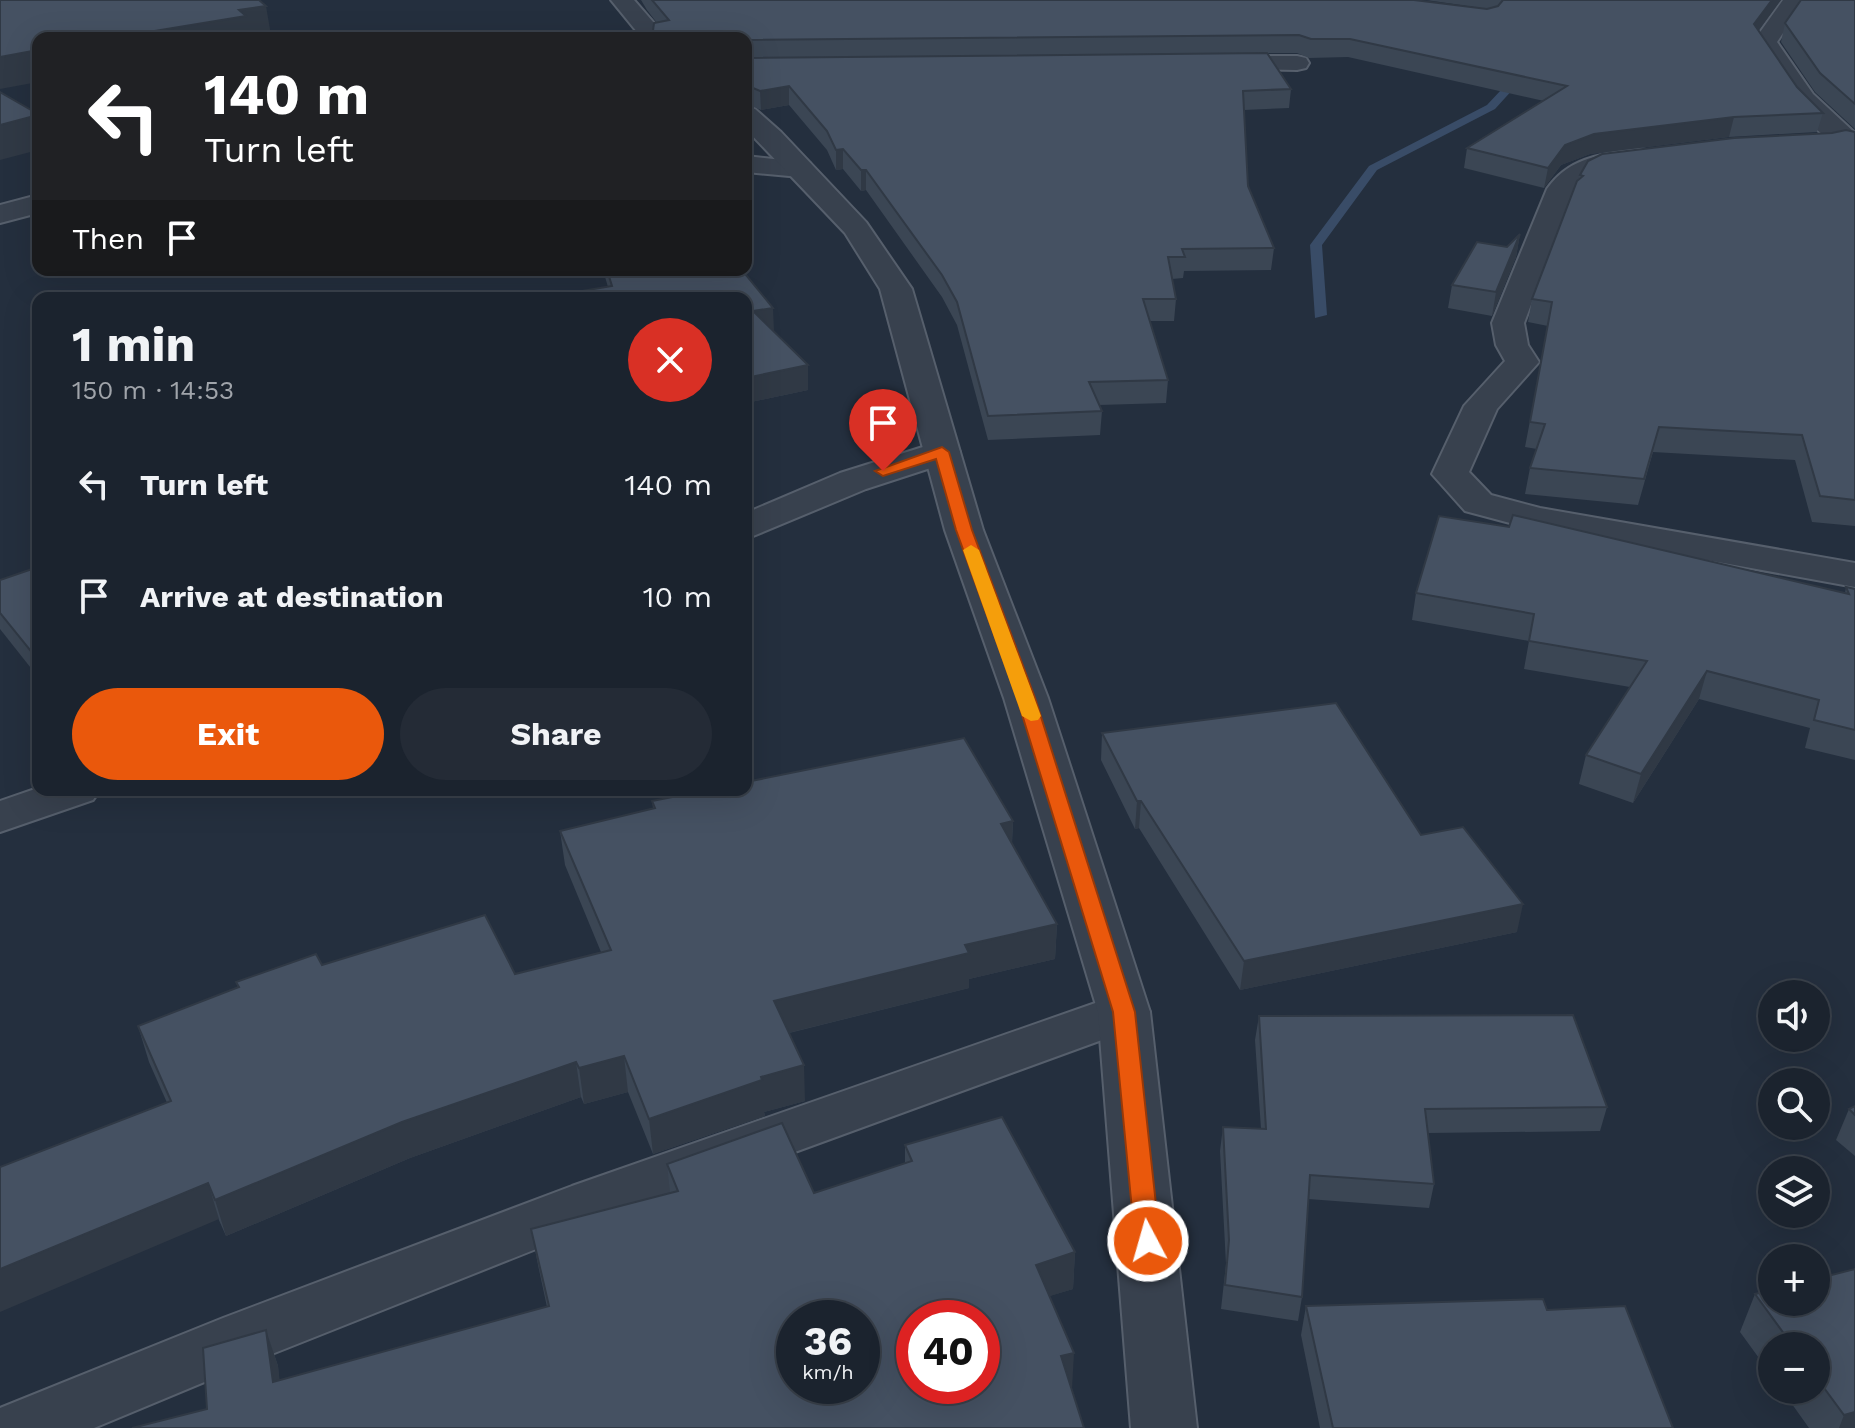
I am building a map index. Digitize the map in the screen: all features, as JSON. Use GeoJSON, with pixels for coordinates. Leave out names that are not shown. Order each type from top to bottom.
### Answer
{"type":"FeatureCollection","features":[{"type":"Feature","properties":{"kind":"street"},"geometry":{"type":"LineString","coordinates":[[622,0],[650,32]]}},
{"type":"Feature","properties":{"kind":"street"},"geometry":{"type":"LineString","coordinates":[[1794,0],[1765,42],[1794,86],[1848,141]]}},
{"type":"Feature","properties":{"kind":"street"},"geometry":{"type":"LineString","coordinates":[[1187,63],[1297,63]]}},
{"type":"Feature","properties":{"kind":"street"},"geometry":{"type":"LineString","coordinates":[[752,121],[856,228],[896,289],[964,530],[1026,698],[1124,1012],[1164,1428]]}},
{"type":"Feature","properties":{"kind":"street"},"geometry":{"type":"LineString","coordinates":[[1804,144],[1848,141]]}},
{"type":"Feature","properties":{"kind":"street"},"geometry":{"type":"LineString","coordinates":[[1670,154],[1590,165],[1572,174],[1561,189],[1508,323],[1512,345],[1522,362],[1481,406],[1450,474],[1478,503],[1538,519],[1855,575]]}},
{"type":"Feature","properties":{"kind":"street"},"geometry":{"type":"LineString","coordinates":[[752,165],[800,169]]}},
{"type":"Feature","properties":{"kind":"street"},"geometry":{"type":"LineString","coordinates":[[0,214],[32,206]]}},
{"type":"Feature","properties":{"kind":"street"},"geometry":{"type":"LineString","coordinates":[[752,524],[853,481],[942,452]]}},
{"type":"Feature","properties":{"kind":"street"},"geometry":{"type":"LineString","coordinates":[[0,817],[60,796]]}},
{"type":"Feature","properties":{"kind":"street"},"geometry":{"type":"LineString","coordinates":[[23,1428],[245,1337],[593,1202],[1124,1012]]}},
{"type":"Feature","properties":{"kind":"building"},"geometry":{"type":"Polygon","coordinates":[[[0,0],[259,0],[266,6],[239,10],[246,16],[149,32],[32,32],[32,51],[0,57],[0,0]]]}},
{"type":"Feature","properties":{"kind":"building"},"geometry":{"type":"Polygon","coordinates":[[[652,0],[1414,0],[1487,9],[1498,6],[1503,0],[1772,0],[1754,24],[1797,87],[1823,113],[1734,117],[1594,134],[1565,145],[1548,168],[1467,148],[1567,86],[1350,39],[1311,39],[1299,35],[752,40],[752,32],[653,32],[654,23],[669,20],[652,0]]]}},
{"type":"Feature","properties":{"kind":"building"},"geometry":{"type":"Polygon","coordinates":[[[1801,0],[1855,0],[1855,104],[1820,73],[1785,23],[1801,0]]]}},
{"type":"Feature","properties":{"kind":"building"},"geometry":{"type":"Polygon","coordinates":[[[1267,53],[1291,89],[1243,91],[1248,186],[1274,248],[1182,249],[1185,257],[1168,257],[1176,299],[1143,299],[1168,380],[1089,382],[1102,411],[988,416],[957,302],[942,275],[866,170],[861,170],[843,149],[836,150],[827,131],[789,86],[760,91],[752,88],[752,58],[1267,53]]]}},
{"type":"Feature","properties":{"kind":"building"},"geometry":{"type":"Polygon","coordinates":[[[0,92],[32,111],[32,117],[0,125],[0,92]]]}},
{"type":"Feature","properties":{"kind":"building"},"geometry":{"type":"Polygon","coordinates":[[[1846,130],[1855,132],[1855,500],[1820,496],[1802,435],[1659,427],[1644,479],[1530,468],[1545,424],[1530,422],[1552,302],[1532,299],[1577,181],[1583,176],[1580,175],[1588,161],[1602,154],[1734,138],[1846,130]]]}},
{"type":"Feature","properties":{"kind":"building"},"geometry":{"type":"Polygon","coordinates":[[[1520,234],[1496,292],[1452,285],[1477,242],[1507,247],[1520,234]]]}},
{"type":"Feature","properties":{"kind":"building"},"geometry":{"type":"Polygon","coordinates":[[[609,276],[747,276],[773,308],[753,311],[808,365],[752,377],[752,292],[576,292],[612,286],[609,276]]]}},
{"type":"Feature","properties":{"kind":"building"},"geometry":{"type":"Polygon","coordinates":[[[1513,515],[1849,594],[1846,587],[1855,589],[1855,730],[1814,720],[1819,700],[1707,671],[1641,774],[1586,755],[1647,661],[1529,641],[1534,614],[1416,593],[1439,516],[1509,527],[1513,515]]]}},
{"type":"Feature","properties":{"kind":"building"},"geometry":{"type":"Polygon","coordinates":[[[32,569],[32,653],[0,613],[0,580],[32,569]]]}},
{"type":"Feature","properties":{"kind":"building"},"geometry":{"type":"Polygon","coordinates":[[[1336,703],[1421,835],[1463,827],[1523,904],[1244,961],[1141,801],[1137,801],[1102,733],[1336,703]]]}},
{"type":"Feature","properties":{"kind":"building"},"geometry":{"type":"Polygon","coordinates":[[[964,738],[1013,821],[1001,824],[1057,924],[965,945],[969,953],[774,1001],[804,1065],[761,1077],[762,1080],[649,1119],[624,1056],[579,1068],[576,1062],[402,1122],[215,1200],[208,1183],[0,1269],[0,1167],[171,1101],[138,1026],[239,987],[236,982],[316,954],[322,965],[485,915],[515,974],[611,950],[560,831],[655,808],[652,801],[677,796],[752,796],[752,781],[964,738]]]}},
{"type":"Feature","properties":{"kind":"building"},"geometry":{"type":"Polygon","coordinates":[[[1573,1015],[1607,1107],[1425,1109],[1434,1184],[1310,1175],[1302,1297],[1225,1285],[1229,1240],[1223,1127],[1266,1129],[1259,1016],[1573,1015]]]}},
{"type":"Feature","properties":{"kind":"building"},"geometry":{"type":"Polygon","coordinates":[[[1002,1117],[1075,1252],[1036,1265],[1074,1353],[1061,1356],[1084,1428],[132,1428],[207,1409],[203,1348],[266,1330],[273,1382],[549,1306],[531,1229],[678,1191],[667,1164],[782,1123],[814,1193],[912,1161],[905,1145],[1002,1117]]]}},
{"type":"Feature","properties":{"kind":"building"},"geometry":{"type":"Polygon","coordinates":[[[1855,1269],[1855,1412],[1844,1415],[1830,1396],[1830,1332],[1783,1332],[1771,1316],[1830,1316],[1830,1275],[1855,1269]]]}},
{"type":"Feature","properties":{"kind":"building"},"geometry":{"type":"Polygon","coordinates":[[[1543,1299],[1547,1310],[1625,1306],[1673,1428],[1333,1428],[1306,1306],[1543,1299]]]}},
{"type":"Feature","properties":{"kind":"waterway"},"geometry":{"type":"LineString","coordinates":[[1320,315],[1316,245],[1373,168],[1491,107],[1520,76]]}},
{"type":"Feature","properties":{"kind":"slow traffic"},"geometry":{"type":"LineString","coordinates":[[971,550],[1031,716]]}},
{"type":"Feature","properties":{"kind":"route"},"geometry":{"type":"LineString","coordinates":[[883,471],[942,452],[964,530],[1026,698],[1124,1012],[1148,1241]]}}]}
